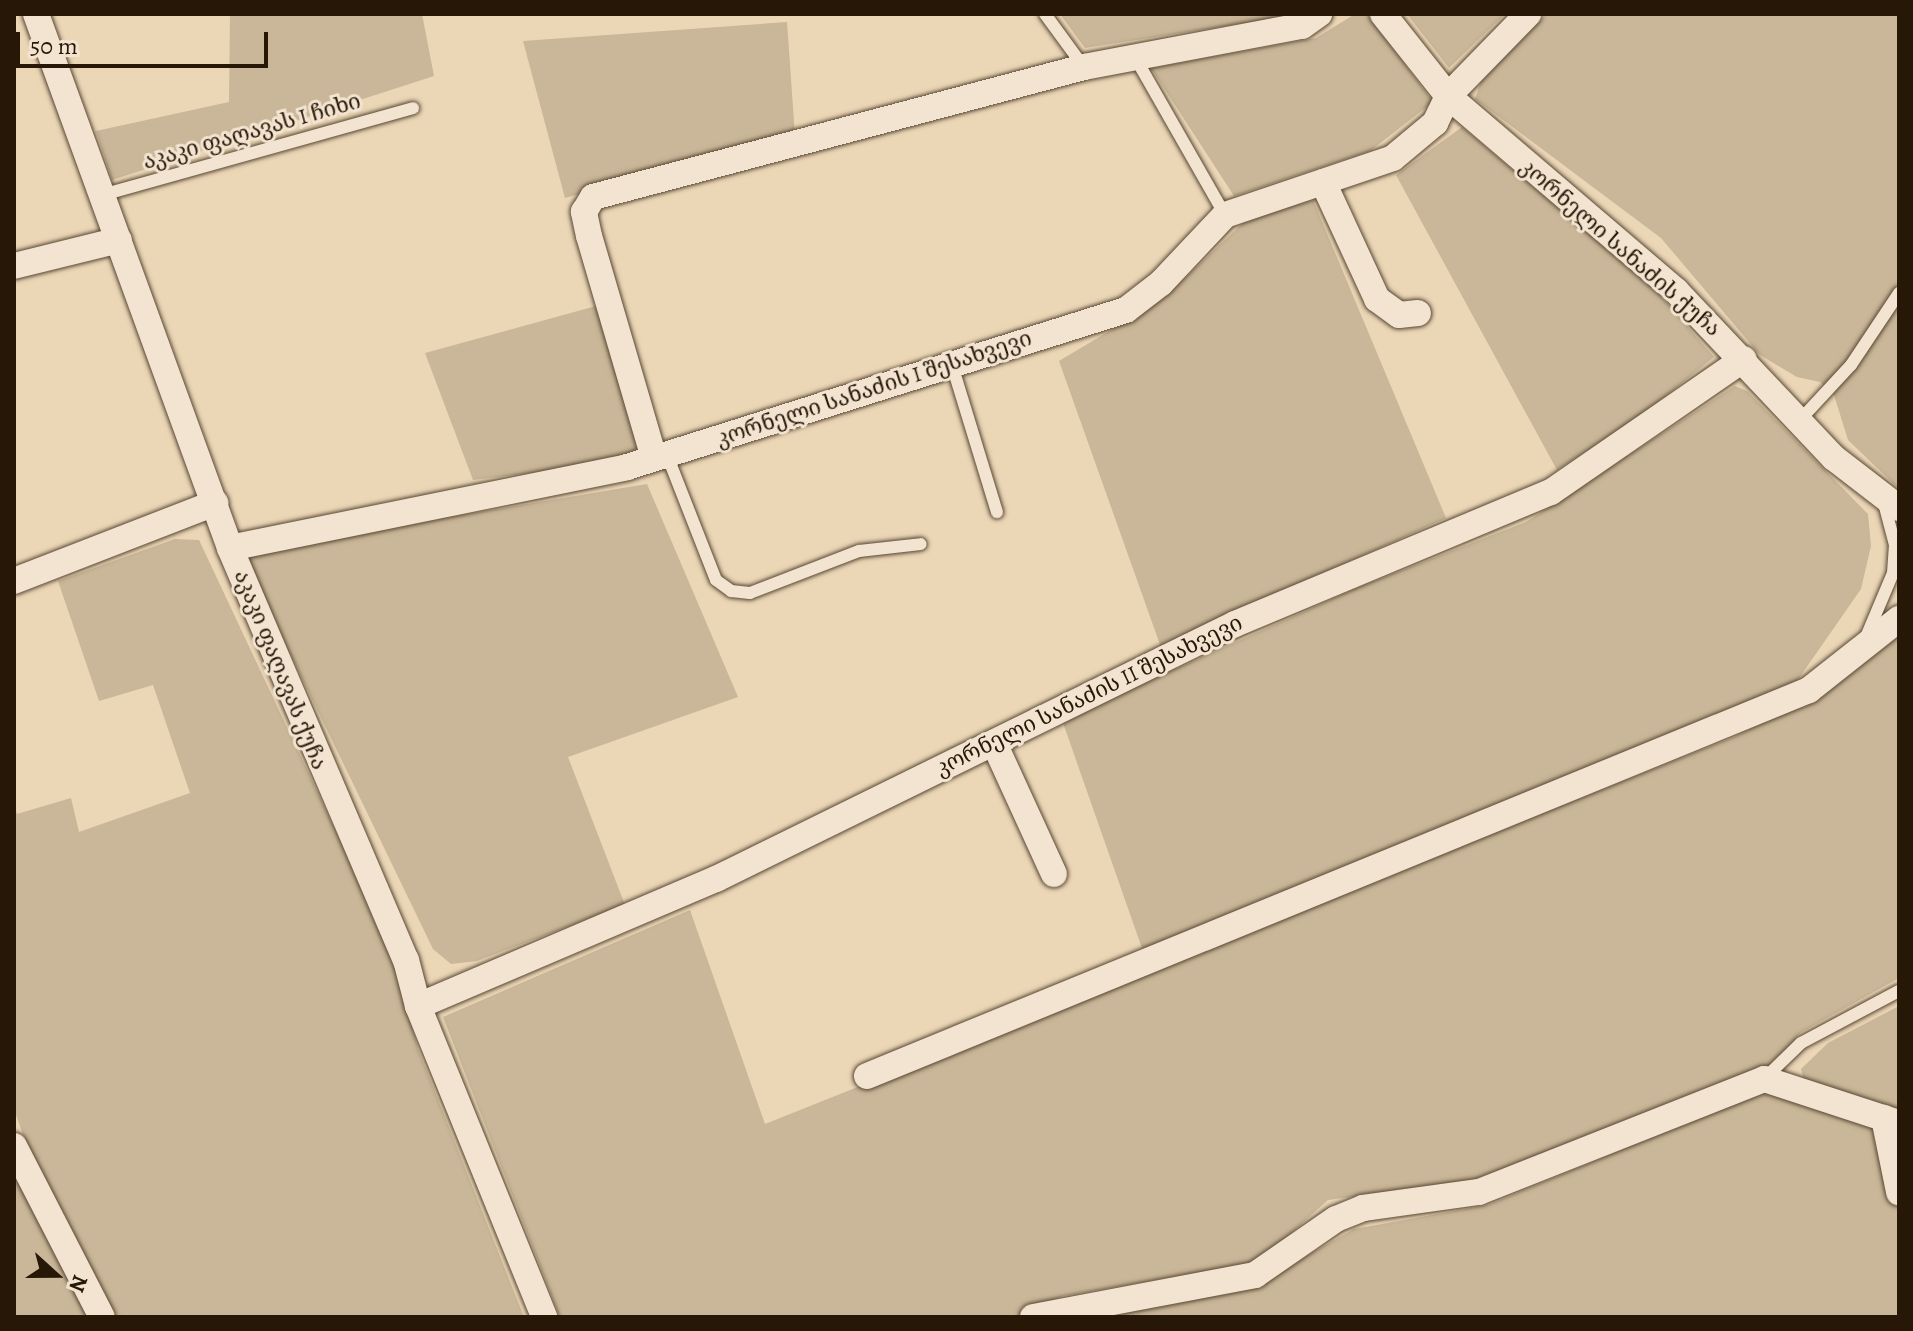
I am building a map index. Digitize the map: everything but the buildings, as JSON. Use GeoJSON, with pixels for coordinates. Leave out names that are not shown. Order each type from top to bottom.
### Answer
{"type":"FeatureCollection","features":[{"type":"Feature","properties":{"kind":"street","name":"აკაკი ფაღავას ქუჩა"},"geometry":{"type":"LineString","coordinates":[[36,14],[230,548],[406,960],[418,1006],[544,1317]]}},
{"type":"Feature","properties":{"kind":"street"},"geometry":{"type":"LineString","coordinates":[[660,457],[589,236],[584,212],[593,197],[1084,67],[1302,26],[1319,14]]}},
{"type":"Feature","properties":{"kind":"street","name":"კორნელი სანაძის ქუჩა"},"geometry":{"type":"LineString","coordinates":[[1383,14],[1448,96],[1676,291],[1800,420],[1891,504]]}},
{"type":"Feature","properties":{"kind":"street","name":"კორნელი სანაძის I შესახვევი"},"geometry":{"type":"LineString","coordinates":[[230,548],[660,457],[1126,310],[1161,283],[1225,215],[1393,158],[1435,123],[1448,96],[1528,14]]}},
{"type":"Feature","properties":{"kind":"street"},"geometry":{"type":"LineString","coordinates":[[1323,182],[1377,299],[1399,315],[1418,313]]}},
{"type":"Feature","properties":{"kind":"street"},"geometry":{"type":"LineString","coordinates":[[14,266],[119,240]]}},
{"type":"Feature","properties":{"kind":"street","name":"კორნელი სანაძის II შესახვევი"},"geometry":{"type":"LineString","coordinates":[[418,1006],[705,884],[1235,624],[1551,492],[1744,359]]}},
{"type":"Feature","properties":{"kind":"street"},"geometry":{"type":"LineString","coordinates":[[14,581],[215,503]]}},
{"type":"Feature","properties":{"kind":"street"},"geometry":{"type":"LineString","coordinates":[[867,1076],[1809,690],[1899,619]]}},
{"type":"Feature","properties":{"kind":"street"},"geometry":{"type":"LineString","coordinates":[[994,743],[1054,874]]}},
{"type":"Feature","properties":{"kind":"street"},"geometry":{"type":"LineString","coordinates":[[1033,1317],[1255,1275],[1336,1219],[1363,1208],[1479,1192],[1764,1079],[1891,1120],[1899,1192]]}},
{"type":"Feature","properties":{"kind":"street"},"geometry":{"type":"LineString","coordinates":[[14,1146],[102,1317]]}},
{"type":"Feature","properties":{"kind":"lane"},"geometry":{"type":"LineString","coordinates":[[1045,14],[1084,67]]}},
{"type":"Feature","properties":{"kind":"lane"},"geometry":{"type":"LineString","coordinates":[[1136,59],[1225,215]]}},
{"type":"Feature","properties":{"kind":"lane","name":"აკაკი ფაღავას I ჩიხი"},"geometry":{"type":"LineString","coordinates":[[102,195],[413,108]]}},
{"type":"Feature","properties":{"kind":"lane"},"geometry":{"type":"LineString","coordinates":[[1800,420],[1851,365],[1899,293]]}},
{"type":"Feature","properties":{"kind":"lane"},"geometry":{"type":"LineString","coordinates":[[952,365],[997,512]]}},
{"type":"Feature","properties":{"kind":"lane"},"geometry":{"type":"LineString","coordinates":[[660,457],[716,580],[731,591],[750,593],[859,551],[921,544]]}},
{"type":"Feature","properties":{"kind":"lane"},"geometry":{"type":"LineString","coordinates":[[1858,651],[1893,573],[1895,545],[1891,504]]}},
{"type":"Feature","properties":{"kind":"lane"},"geometry":{"type":"LineString","coordinates":[[1764,1079],[1801,1043],[1899,991]]}},
{"type":"Feature","properties":{"kind":"shaded area"},"geometry":{"type":"Polygon","coordinates":[[[230,14],[422,14],[434,76],[112,180],[96,131],[229,102],[230,14]]]}},
{"type":"Feature","properties":{"kind":"shaded area"},"geometry":{"type":"Polygon","coordinates":[[[1060,14],[1303,14],[1085,48],[1060,14]]]}},
{"type":"Feature","properties":{"kind":"shaded area"},"geometry":{"type":"Polygon","coordinates":[[[1355,14],[1367,14],[1433,102],[1370,151],[1234,196],[1151,68],[1316,38],[1355,14]]]}},
{"type":"Feature","properties":{"kind":"shaded area"},"geometry":{"type":"Polygon","coordinates":[[[1407,14],[1505,14],[1449,68],[1407,14]]]}},
{"type":"Feature","properties":{"kind":"shaded area"},"geometry":{"type":"Polygon","coordinates":[[[1547,14],[1899,14],[1899,489],[1848,440],[1834,395],[1820,382],[1797,377],[1760,355],[1661,238],[1475,99],[1481,81],[1547,14]]]}},
{"type":"Feature","properties":{"kind":"shaded area"},"geometry":{"type":"Polygon","coordinates":[[[787,22],[795,136],[565,198],[523,41],[787,22]]]}},
{"type":"Feature","properties":{"kind":"shaded area"},"geometry":{"type":"Polygon","coordinates":[[[1462,127],[1655,290],[1714,357],[1641,416],[1557,470],[1396,175],[1462,127]]]}},
{"type":"Feature","properties":{"kind":"shaded area"},"geometry":{"type":"Polygon","coordinates":[[[1313,200],[1446,518],[1254,604],[1163,653],[1059,361],[1163,299],[1246,220],[1313,200]]]}},
{"type":"Feature","properties":{"kind":"shaded area"},"geometry":{"type":"Polygon","coordinates":[[[596,306],[643,440],[623,462],[473,480],[425,353],[596,306]]]}},
{"type":"Feature","properties":{"kind":"shaded area"},"geometry":{"type":"Polygon","coordinates":[[[1735,386],[1747,391],[1868,514],[1871,546],[1861,589],[1797,681],[1144,954],[1062,720],[1357,588],[1526,522],[1735,386]]]}},
{"type":"Feature","properties":{"kind":"shaded area"},"geometry":{"type":"Polygon","coordinates":[[[647,484],[738,697],[568,757],[625,905],[477,961],[451,964],[433,949],[241,552],[647,484]]]}},
{"type":"Feature","properties":{"kind":"shaded area"},"geometry":{"type":"Polygon","coordinates":[[[175,539],[199,540],[393,953],[418,1049],[524,1317],[114,1317],[33,1163],[14,1109],[14,805],[17,814],[71,798],[79,832],[190,793],[153,685],[99,701],[58,581],[175,539]]]}},
{"type":"Feature","properties":{"kind":"shaded area"},"geometry":{"type":"Polygon","coordinates":[[[1899,628],[1899,978],[1800,1033],[1768,1073],[1476,1180],[1328,1200],[1259,1262],[1063,1296],[1015,1317],[560,1317],[443,1017],[690,910],[765,1124],[1734,737],[1811,699],[1899,628]]]}},
{"type":"Feature","properties":{"kind":"shaded area"},"geometry":{"type":"Polygon","coordinates":[[[1899,1006],[1899,1111],[1805,1085],[1801,1069],[1828,1043],[1899,1006]]]}},
{"type":"Feature","properties":{"kind":"shaded area"},"geometry":{"type":"Polygon","coordinates":[[[1762,1092],[1899,1137],[1899,1317],[1090,1317],[1252,1287],[1354,1229],[1488,1205],[1762,1092]]]}},
{"type":"Feature","properties":{"kind":"shaded area"},"geometry":{"type":"Polygon","coordinates":[[[14,1168],[89,1317],[14,1317],[14,1168]]]}}]}
